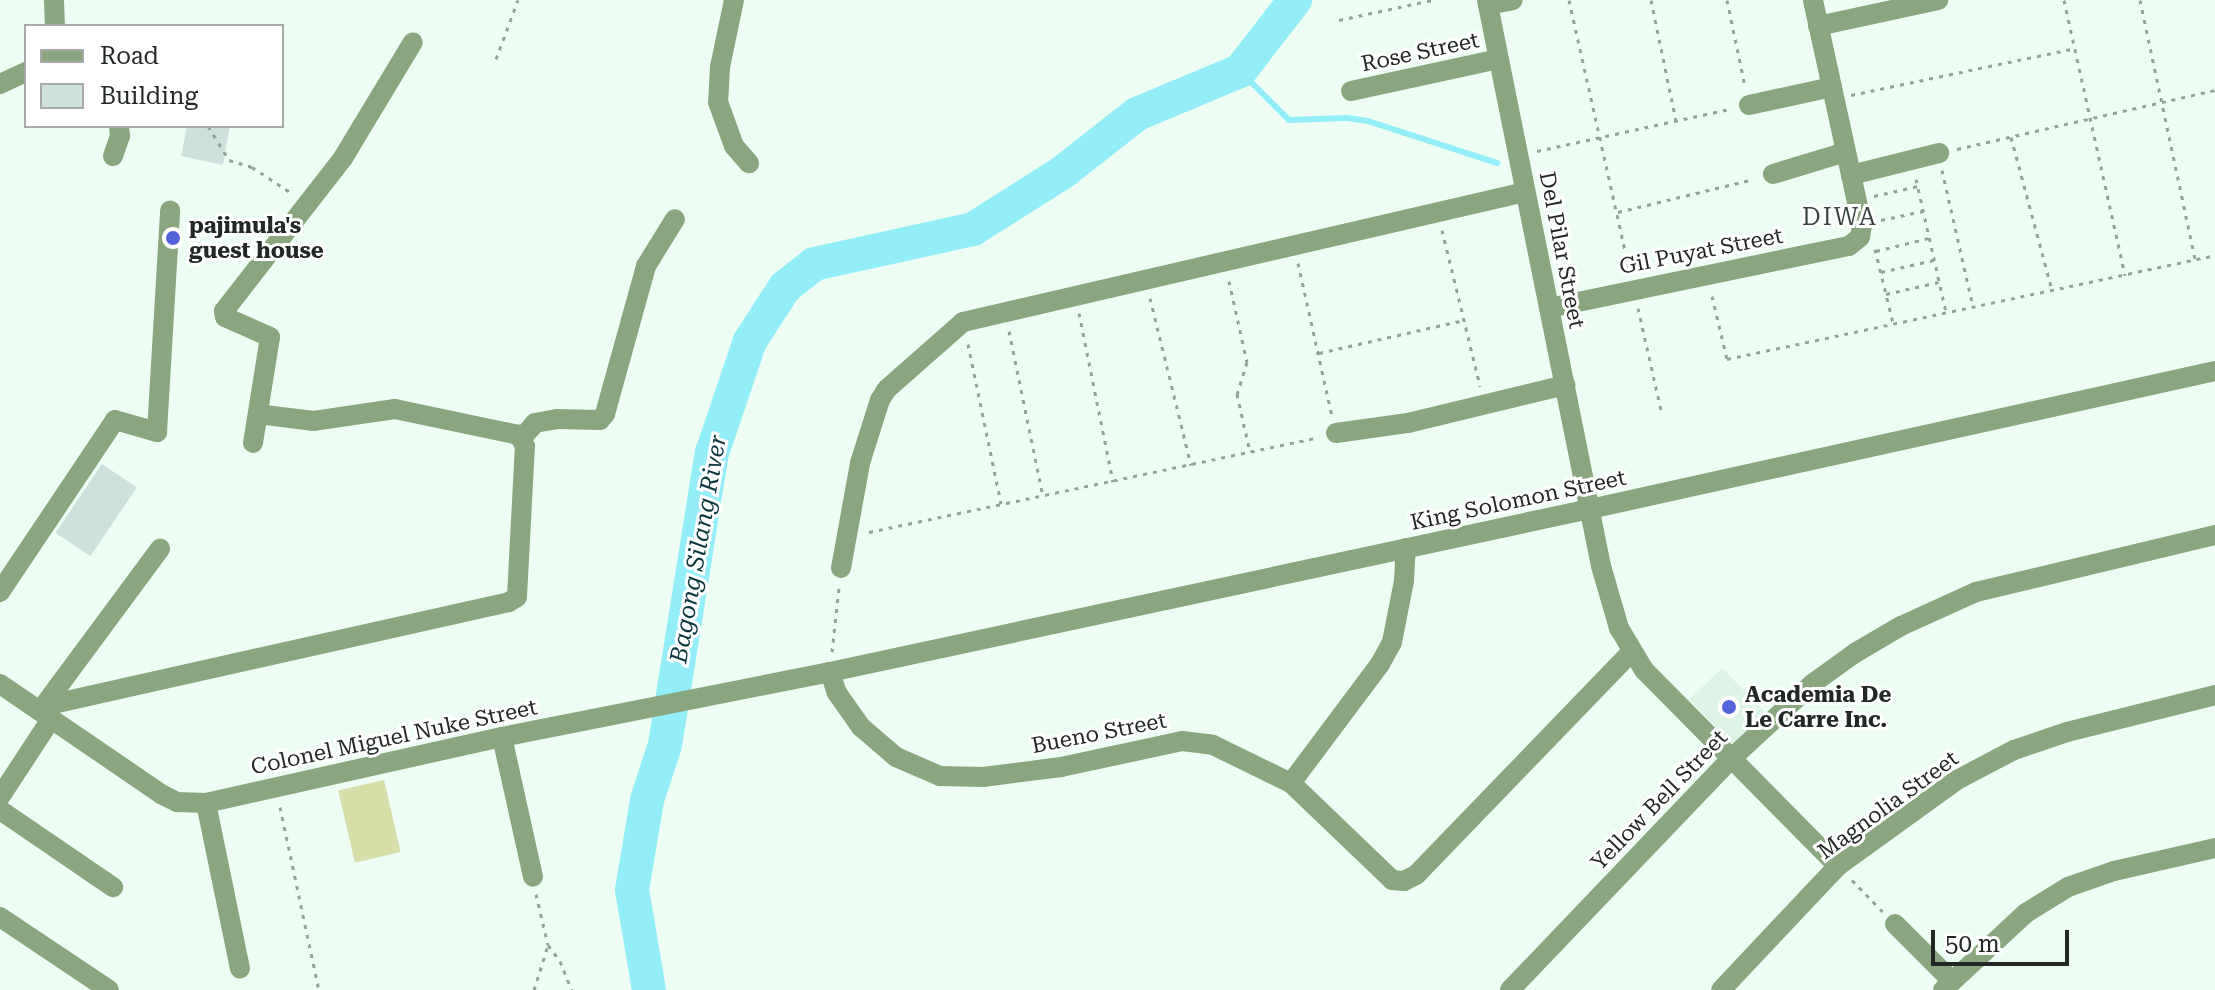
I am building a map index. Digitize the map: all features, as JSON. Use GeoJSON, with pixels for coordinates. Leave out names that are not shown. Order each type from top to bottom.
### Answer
{"type":"FeatureCollection","features":[{"type":"Feature","properties":{"kind":"street"},"geometry":{"type":"LineString","coordinates":[[54,0],[55,24]]}},
{"type":"Feature","properties":{"kind":"street"},"geometry":{"type":"LineString","coordinates":[[734,0],[720,67],[718,102],[734,146],[749,163]]}},
{"type":"Feature","properties":{"kind":"street"},"geometry":{"type":"LineString","coordinates":[[1487,3],[1513,0]]}},
{"type":"Feature","properties":{"kind":"street"},"geometry":{"type":"LineString","coordinates":[[1813,0],[1861,231]]}},
{"type":"Feature","properties":{"kind":"street"},"geometry":{"type":"LineString","coordinates":[[1818,26],[1938,0]]}},
{"type":"Feature","properties":{"kind":"street","name":"Del Pilar Street"},"geometry":{"type":"LineString","coordinates":[[1487,3],[1590,509]]}},
{"type":"Feature","properties":{"kind":"street"},"geometry":{"type":"LineString","coordinates":[[253,443],[270,337],[224,314],[370,118],[413,42]]}},
{"type":"Feature","properties":{"kind":"street","name":"Rose Street"},"geometry":{"type":"LineString","coordinates":[[1351,91],[1499,59]]}},
{"type":"Feature","properties":{"kind":"street"},"geometry":{"type":"LineString","coordinates":[[0,84],[24,73]]}},
{"type":"Feature","properties":{"kind":"street"},"geometry":{"type":"LineString","coordinates":[[1749,105],[1833,93]]}},
{"type":"Feature","properties":{"kind":"street"},"geometry":{"type":"LineString","coordinates":[[113,156],[120,136],[119,128]]}},
{"type":"Feature","properties":{"kind":"street"},"geometry":{"type":"LineString","coordinates":[[1773,174],[1846,152]]}},
{"type":"Feature","properties":{"kind":"street"},"geometry":{"type":"LineString","coordinates":[[1851,175],[1939,153]]}},
{"type":"Feature","properties":{"kind":"street"},"geometry":{"type":"LineString","coordinates":[[841,568],[860,463],[883,394],[963,322],[1525,192]]}},
{"type":"Feature","properties":{"kind":"street"},"geometry":{"type":"LineString","coordinates":[[0,592],[6,569],[115,420],[157,432],[170,210]]}},
{"type":"Feature","properties":{"kind":"street"},"geometry":{"type":"LineString","coordinates":[[522,438],[535,423],[557,419],[600,420],[605,414],[646,266],[675,219]]}},
{"type":"Feature","properties":{"kind":"street","name":"Gil Puyat Street"},"geometry":{"type":"LineString","coordinates":[[1549,308],[1849,246],[1861,231]]}},
{"type":"Feature","properties":{"kind":"street","name":"King Solomon Street"},"geometry":{"type":"LineString","coordinates":[[830,672],[2215,371]]}},
{"type":"Feature","properties":{"kind":"street"},"geometry":{"type":"LineString","coordinates":[[1336,433],[1408,423],[1565,385]]}},
{"type":"Feature","properties":{"kind":"street"},"geometry":{"type":"LineString","coordinates":[[45,712],[514,601],[519,588],[525,446],[522,438],[514,432],[430,419],[395,409],[314,421],[258,414]]}},
{"type":"Feature","properties":{"kind":"street"},"geometry":{"type":"LineString","coordinates":[[1590,509],[1610,599],[1631,652],[1677,704],[1838,866]]}},
{"type":"Feature","properties":{"kind":"street","name":"Yellow Bell Street"},"geometry":{"type":"LineString","coordinates":[[1510,990],[1733,757],[1812,684],[1901,626],[1976,592],[2007,583],[2215,535]]}},
{"type":"Feature","properties":{"kind":"street"},"geometry":{"type":"LineString","coordinates":[[1291,783],[1380,664],[1392,642],[1404,581],[1406,548]]}},
{"type":"Feature","properties":{"kind":"street"},"geometry":{"type":"LineString","coordinates":[[0,797],[45,712],[160,549]]}},
{"type":"Feature","properties":{"kind":"street","name":"Bueno Street"},"geometry":{"type":"LineString","coordinates":[[830,672],[837,693],[861,727],[896,757],[940,776],[983,777],[1061,767],[1182,741],[1213,745],[1291,783],[1392,880],[1404,881],[1416,875],[1631,652]]}},
{"type":"Feature","properties":{"kind":"street","name":"Colonel Miguel Nuke Street"},"geometry":{"type":"LineString","coordinates":[[0,684],[161,794],[177,802],[206,803],[596,717],[830,672]]}},
{"type":"Feature","properties":{"kind":"street","name":"Magnolia Street"},"geometry":{"type":"LineString","coordinates":[[1721,990],[1838,866],[1957,780],[2014,750],[2085,726],[2215,695]]}},
{"type":"Feature","properties":{"kind":"street"},"geometry":{"type":"LineString","coordinates":[[502,737],[533,877]]}},
{"type":"Feature","properties":{"kind":"street"},"geometry":{"type":"LineString","coordinates":[[206,803],[240,969]]}},
{"type":"Feature","properties":{"kind":"street"},"geometry":{"type":"LineString","coordinates":[[0,810],[113,887]]}},
{"type":"Feature","properties":{"kind":"street"},"geometry":{"type":"LineString","coordinates":[[1895,924],[1948,986],[2026,913],[2068,887],[2114,871],[2215,848]]}},
{"type":"Feature","properties":{"kind":"street"},"geometry":{"type":"LineString","coordinates":[[0,917],[109,990]]}},
{"type":"Feature","properties":{"kind":"path"},"geometry":{"type":"LineString","coordinates":[[496,59],[518,0]]}},
{"type":"Feature","properties":{"kind":"path"},"geometry":{"type":"LineString","coordinates":[[1339,20],[1432,0]]}},
{"type":"Feature","properties":{"kind":"path"},"geometry":{"type":"LineString","coordinates":[[1569,0],[1661,410]]}},
{"type":"Feature","properties":{"kind":"path"},"geometry":{"type":"LineString","coordinates":[[1651,0],[1676,121]]}},
{"type":"Feature","properties":{"kind":"path"},"geometry":{"type":"LineString","coordinates":[[1518,155],[1749,105],[1727,0]]}},
{"type":"Feature","properties":{"kind":"path"},"geometry":{"type":"LineString","coordinates":[[2064,0],[2125,275]]}},
{"type":"Feature","properties":{"kind":"path"},"geometry":{"type":"LineString","coordinates":[[2140,0],[2196,259]]}},
{"type":"Feature","properties":{"kind":"path"},"geometry":{"type":"LineString","coordinates":[[1833,93],[2075,48]]}},
{"type":"Feature","properties":{"kind":"path"},"geometry":{"type":"LineString","coordinates":[[1973,306],[1939,153],[2215,90]]}},
{"type":"Feature","properties":{"kind":"path"},"geometry":{"type":"LineString","coordinates":[[209,128],[229,160],[252,167],[307,202]]}},
{"type":"Feature","properties":{"kind":"path"},"geometry":{"type":"LineString","coordinates":[[2011,137],[2052,290]]}},
{"type":"Feature","properties":{"kind":"path"},"geometry":{"type":"LineString","coordinates":[[1912,160],[1946,312]]}},
{"type":"Feature","properties":{"kind":"path"},"geometry":{"type":"LineString","coordinates":[[1616,212],[1773,174]]}},
{"type":"Feature","properties":{"kind":"path"},"geometry":{"type":"LineString","coordinates":[[1856,200],[1918,186]]}},
{"type":"Feature","properties":{"kind":"path"},"geometry":{"type":"LineString","coordinates":[[1893,323],[1876,251],[1861,231],[1923,211]]}},
{"type":"Feature","properties":{"kind":"path"},"geometry":{"type":"LineString","coordinates":[[1438,213],[1484,405]]}},
{"type":"Feature","properties":{"kind":"path"},"geometry":{"type":"LineString","coordinates":[[1876,251],[1929,238]]}},
{"type":"Feature","properties":{"kind":"path"},"geometry":{"type":"LineString","coordinates":[[845,537],[1336,433],[1294,246]]}},
{"type":"Feature","properties":{"kind":"path"},"geometry":{"type":"LineString","coordinates":[[1707,274],[1727,359],[2215,255]]}},
{"type":"Feature","properties":{"kind":"path"},"geometry":{"type":"LineString","coordinates":[[1881,272],[1934,260]]}},
{"type":"Feature","properties":{"kind":"path"},"geometry":{"type":"LineString","coordinates":[[1225,262],[1247,362],[1237,394],[1250,452]]}},
{"type":"Feature","properties":{"kind":"path"},"geometry":{"type":"LineString","coordinates":[[1146,280],[1191,465]]}},
{"type":"Feature","properties":{"kind":"path"},"geometry":{"type":"LineString","coordinates":[[1886,294],[1939,282]]}},
{"type":"Feature","properties":{"kind":"path"},"geometry":{"type":"LineString","coordinates":[[1076,297],[1113,482]]}},
{"type":"Feature","properties":{"kind":"path"},"geometry":{"type":"LineString","coordinates":[[1005,313],[1043,496]]}},
{"type":"Feature","properties":{"kind":"path"},"geometry":{"type":"LineString","coordinates":[[1318,353],[1464,320]]}},
{"type":"Feature","properties":{"kind":"path"},"geometry":{"type":"LineString","coordinates":[[963,322],[1001,504]]}},
{"type":"Feature","properties":{"kind":"path"},"geometry":{"type":"LineString","coordinates":[[830,672],[841,568]]}},
{"type":"Feature","properties":{"kind":"path"},"geometry":{"type":"LineString","coordinates":[[276,788],[319,990]]}},
{"type":"Feature","properties":{"kind":"path"},"geometry":{"type":"LineString","coordinates":[[1838,866],[1895,924]]}},
{"type":"Feature","properties":{"kind":"path"},"geometry":{"type":"LineString","coordinates":[[533,877],[548,945],[560,961],[572,990]]}},
{"type":"Feature","properties":{"kind":"path"},"geometry":{"type":"LineString","coordinates":[[534,990],[548,945]]}},
{"type":"Feature","properties":{"kind":"shaded area","name":"Academia De Le Carre Inc."},"geometry":{"type":"Polygon","coordinates":[[[1722,668],[1768,715],[1735,747],[1690,699],[1722,668]]]}},
{"type":"Feature","properties":{"kind":"green space"},"geometry":{"type":"Polygon","coordinates":[[[384,780],[401,852],[355,863],[338,791],[384,780]]]}},
{"type":"Feature","properties":{"kind":"building"},"geometry":{"type":"Polygon","coordinates":[[[187,128],[230,128],[223,165],[181,156],[187,128]]]}},
{"type":"Feature","properties":{"kind":"building"},"geometry":{"type":"Polygon","coordinates":[[[102,464],[137,487],[90,556],[56,533],[102,464]]]}},
{"type":"Feature","properties":{"kind":"waterway","name":"Bagong Silang River"},"geometry":{"type":"LineString","coordinates":[[649,990],[632,890],[647,800],[665,745],[712,453],[750,341],[785,287],[814,264],[973,229],[1063,172],[1137,114],[1240,71],[1295,0]]}},
{"type":"Feature","properties":{"kind":"waterway"},"geometry":{"type":"LineString","coordinates":[[1240,71],[1289,120],[1347,118],[1368,121],[1497,163]]}},
{"type":"Feature","properties":{"kind":"place","name":"pajimula's guest house"},"geometry":{"type":"Point","coordinates":[173,238]}},
{"type":"Feature","properties":{"kind":"place","name":"Academia De Le Carre Inc."},"geometry":{"type":"Point","coordinates":[1729,707]}},
{"type":"Feature","properties":{"kind":"district","name":"DIWA"},"geometry":{"type":"Point","coordinates":[1840,218]}}]}
